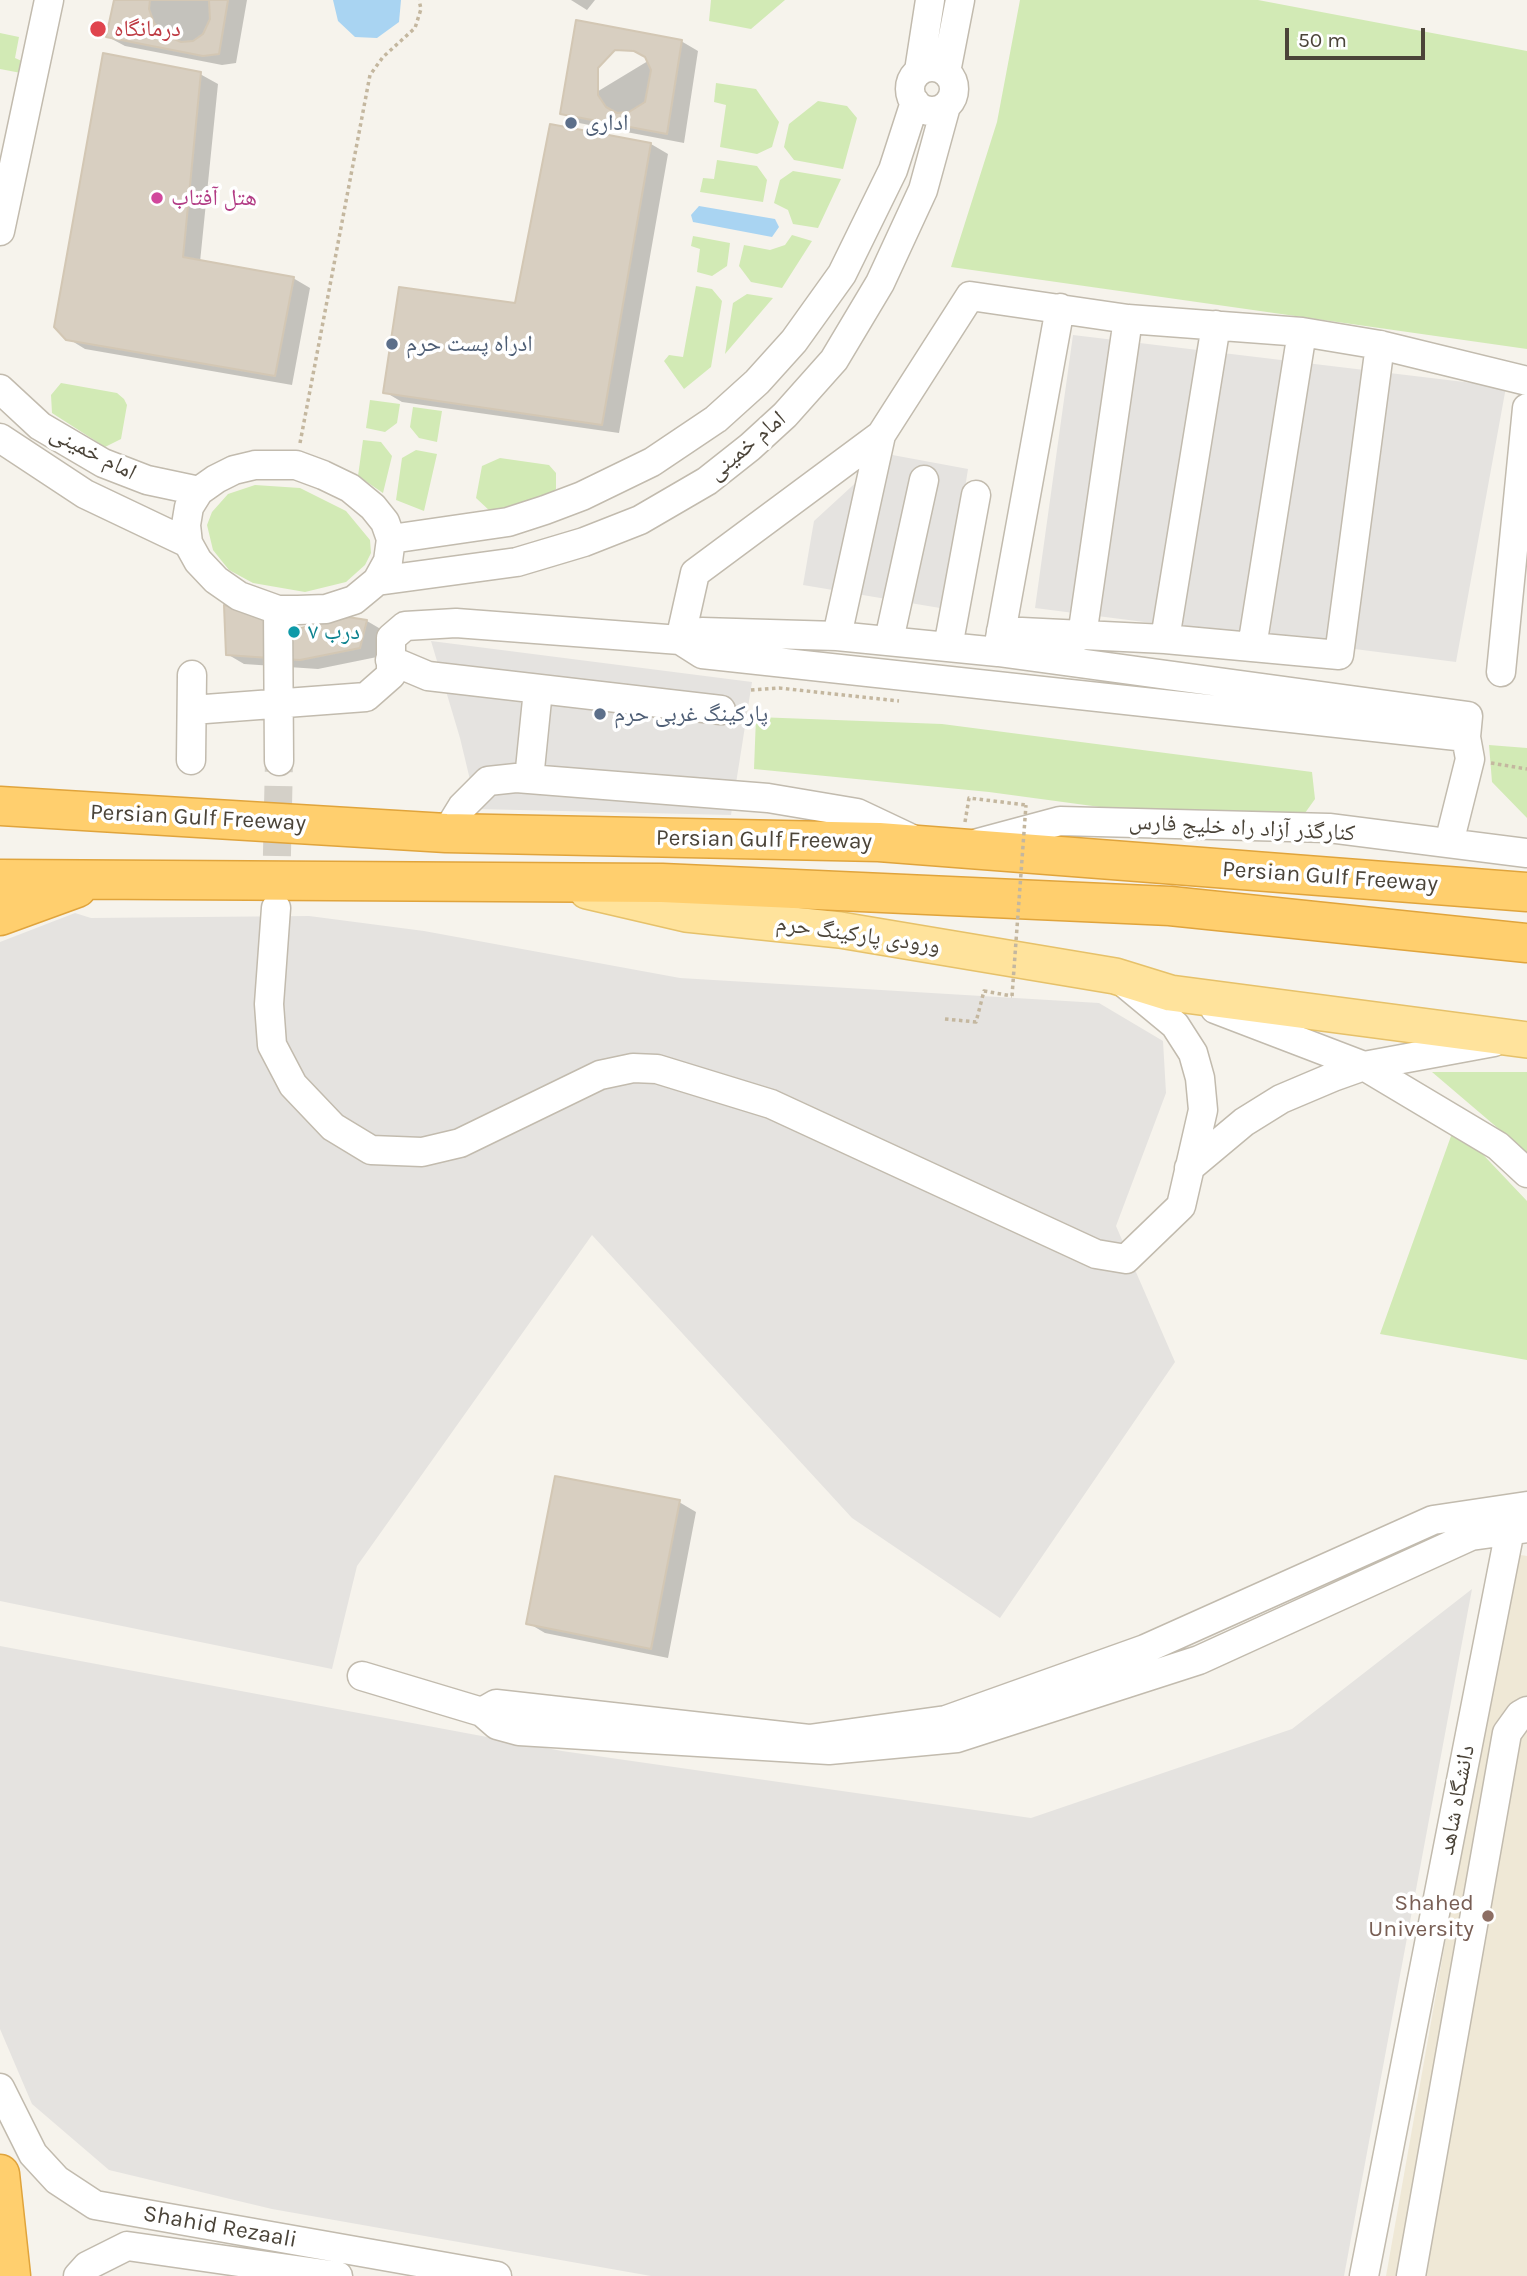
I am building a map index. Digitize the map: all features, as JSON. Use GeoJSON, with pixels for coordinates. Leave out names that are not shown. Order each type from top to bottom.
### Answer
{"type":"FeatureCollection","features":[{"type":"Feature","properties":{"kind":"highway","name":"Persian Gulf Freeway"},"geometry":{"type":"LineString","coordinates":[[0,806],[446,833],[942,847],[1527,892]]}},
{"type":"Feature","properties":{"kind":"highway"},"geometry":{"type":"LineString","coordinates":[[0,916],[104,878]]}},
{"type":"Feature","properties":{"kind":"highway","name":"Persian Gulf Freeway"},"geometry":{"type":"LineString","coordinates":[[0,879],[662,883],[1170,906],[1527,943]]}},
{"type":"Feature","properties":{"kind":"highway"},"geometry":{"type":"LineString","coordinates":[[0,2174],[11,2276]]}},
{"type":"Feature","properties":{"kind":"main road","name":"ورودی پارکینگ حرم"},"geometry":{"type":"LineString","coordinates":[[546,881],[685,914],[840,930],[1115,976],[1170,993]]}},
{"type":"Feature","properties":{"kind":"main road"},"geometry":{"type":"LineString","coordinates":[[1170,993],[1521,1039]]}},
{"type":"Feature","properties":{"kind":"street"},"geometry":{"type":"LineString","coordinates":[[0,231],[49,0]]}},
{"type":"Feature","properties":{"kind":"street"},"geometry":{"type":"LineString","coordinates":[[930,0],[933,71],[954,89],[946,106],[926,110],[915,102],[910,85],[933,71],[960,0]]}},
{"type":"Feature","properties":{"kind":"street","name":"امام خمینی"},"geometry":{"type":"LineString","coordinates":[[391,539],[508,522],[545,510],[582,496],[652,462],[716,419],[757,382],[794,341],[842,274],[892,170],[915,102]]}},
{"type":"Feature","properties":{"kind":"street","name":"امام خمینی"},"geometry":{"type":"LineString","coordinates":[[377,581],[517,562],[584,542],[640,520],[706,481],[750,447],[786,415],[834,360],[880,283],[923,190],[946,106]]}},
{"type":"Feature","properties":{"kind":"street"},"geometry":{"type":"LineString","coordinates":[[837,636],[881,435],[970,296],[1128,319],[1302,332],[1380,345],[1527,381]]}},
{"type":"Feature","properties":{"kind":"street"},"geometry":{"type":"LineString","coordinates":[[999,642],[1060,308]]}},
{"type":"Feature","properties":{"kind":"street"},"geometry":{"type":"LineString","coordinates":[[1082,636],[1128,319]]}},
{"type":"Feature","properties":{"kind":"street"},"geometry":{"type":"LineString","coordinates":[[1165,639],[1216,326]]}},
{"type":"Feature","properties":{"kind":"street"},"geometry":{"type":"LineString","coordinates":[[1252,647],[1302,332]]}},
{"type":"Feature","properties":{"kind":"street"},"geometry":{"type":"LineString","coordinates":[[192,710],[366,697],[391,675],[391,638],[405,626],[456,623],[680,640],[702,632],[837,636],[948,648],[1082,636],[1165,639],[1339,655],[1380,345]]}},
{"type":"Feature","properties":{"kind":"street","name":"امام خمینی"},"geometry":{"type":"LineString","coordinates":[[0,388],[40,426],[103,463],[148,480],[199,491]]}},
{"type":"Feature","properties":{"kind":"street"},"geometry":{"type":"LineString","coordinates":[[1501,672],[1527,408]]}},
{"type":"Feature","properties":{"kind":"street"},"geometry":{"type":"LineString","coordinates":[[680,640],[695,573],[881,435]]}},
{"type":"Feature","properties":{"kind":"street","name":"امام خمینی"},"geometry":{"type":"LineString","coordinates":[[0,438],[85,494],[188,543]]}},
{"type":"Feature","properties":{"kind":"street"},"geometry":{"type":"LineString","coordinates":[[255,466],[296,466],[338,480],[350,488],[373,507],[384,522],[391,539],[388,561],[377,581],[354,600],[326,609],[278,610],[239,596],[216,580],[198,561],[188,543],[186,525],[190,507],[199,491],[233,470],[255,466]]}},
{"type":"Feature","properties":{"kind":"street"},"geometry":{"type":"LineString","coordinates":[[889,640],[924,480]]}},
{"type":"Feature","properties":{"kind":"street"},"geometry":{"type":"LineString","coordinates":[[948,648],[976,495]]}},
{"type":"Feature","properties":{"kind":"street"},"geometry":{"type":"LineString","coordinates":[[278,610],[279,761]]}},
{"type":"Feature","properties":{"kind":"street"},"geometry":{"type":"LineString","coordinates":[[680,640],[702,654],[1466,737]]}},
{"type":"Feature","properties":{"kind":"street"},"geometry":{"type":"LineString","coordinates":[[999,642],[1468,716],[1466,737],[1471,759],[1449,844]]}},
{"type":"Feature","properties":{"kind":"street"},"geometry":{"type":"LineString","coordinates":[[390,660],[428,676],[721,710]]}},
{"type":"Feature","properties":{"kind":"street"},"geometry":{"type":"LineString","coordinates":[[191,760],[192,675]]}},
{"type":"Feature","properties":{"kind":"street"},"geometry":{"type":"LineString","coordinates":[[529,779],[538,690]]}},
{"type":"Feature","properties":{"kind":"street"},"geometry":{"type":"LineString","coordinates":[[446,833],[462,807],[488,781],[529,779],[780,800],[857,813],[942,847]]}},
{"type":"Feature","properties":{"kind":"street","name":"کنارگذر آزاد راه خلیج فارس"},"geometry":{"type":"LineString","coordinates":[[942,847],[1060,821],[1329,828],[1527,853]]}},
{"type":"Feature","properties":{"kind":"street"},"geometry":{"type":"LineString","coordinates":[[276,908],[268,1004],[272,1045],[293,1084],[333,1127],[371,1150],[422,1152],[460,1143],[600,1075],[633,1068],[657,1069],[771,1104],[1096,1254],[1126,1259],[1181,1206],[1203,1111],[1200,1078],[1193,1053],[1175,1025],[1115,976]]}},
{"type":"Feature","properties":{"kind":"street"},"geometry":{"type":"LineString","coordinates":[[1170,993],[1364,1066],[1497,1146],[1527,1173]]}},
{"type":"Feature","properties":{"kind":"street"},"geometry":{"type":"LineString","coordinates":[[1189,1168],[1244,1122],[1281,1099],[1364,1066],[1521,1039]]}},
{"type":"Feature","properties":{"kind":"street"},"geometry":{"type":"LineString","coordinates":[[482,1712],[496,1704],[809,1739],[946,1720],[1144,1649],[1433,1520],[1527,1506]]}},
{"type":"Feature","properties":{"kind":"street"},"geometry":{"type":"LineString","coordinates":[[362,1676],[482,1712],[497,1725],[519,1731],[829,1750],[957,1738],[1199,1660],[1471,1536],[1518,1537]]}},
{"type":"Feature","properties":{"kind":"street","name":"دانشگاه شاهد"},"geometry":{"type":"LineString","coordinates":[[1364,2276],[1518,1537]]}},
{"type":"Feature","properties":{"kind":"street"},"geometry":{"type":"LineString","coordinates":[[1411,2276],[1507,1733],[1520,1715],[1527,1712]]}},
{"type":"Feature","properties":{"kind":"street","name":"Shahid Rezaali"},"geometry":{"type":"LineString","coordinates":[[0,2088],[33,2154],[57,2180],[95,2205],[497,2276]]}},
{"type":"Feature","properties":{"kind":"street","name":"Shahid Rezaali"},"geometry":{"type":"LineString","coordinates":[[78,2276],[87,2266],[127,2246],[338,2276]]}},
{"type":"Feature","properties":{"kind":"path"},"geometry":{"type":"LineString","coordinates":[[296,466],[370,75],[383,57],[415,28],[421,9],[419,0]]}},
{"type":"Feature","properties":{"kind":"path"},"geometry":{"type":"LineString","coordinates":[[945,1018],[976,1023],[984,991],[1012,996],[1026,805],[969,798]]}},
{"type":"Feature","properties":{"kind":"shaded area"},"geometry":{"type":"Polygon","coordinates":[[[1073,335],[1506,387],[1456,662],[1035,608],[1073,335]]]}},
{"type":"Feature","properties":{"kind":"shaded area"},"geometry":{"type":"Polygon","coordinates":[[[887,454],[968,469],[946,609],[803,585],[814,521],[887,454]]]}},
{"type":"Feature","properties":{"kind":"shaded area","name":"پارکینگ غربی حرم"},"geometry":{"type":"Polygon","coordinates":[[[431,641],[752,682],[731,815],[477,809],[460,738],[431,641]]]}},
{"type":"Feature","properties":{"kind":"shaded area"},"geometry":{"type":"Polygon","coordinates":[[[75,913],[91,918],[309,916],[424,931],[680,978],[1099,1003],[1163,1041],[1166,1093],[1116,1226],[1175,1362],[1000,1618],[852,1518],[592,1235],[357,1566],[332,1669],[0,1601],[0,942],[75,913]]]}},
{"type":"Feature","properties":{"kind":"shaded area","name":"Shahed University"},"geometry":{"type":"Polygon","coordinates":[[[1514,1554],[1527,1556],[1527,2276],[1386,2276],[1514,1554]]]}},
{"type":"Feature","properties":{"kind":"shaded area"},"geometry":{"type":"Polygon","coordinates":[[[1472,1589],[1344,2276],[651,2276],[272,2209],[109,2170],[32,2104],[0,2029],[0,1646],[562,1751],[1031,1818],[1292,1729],[1472,1589]]]}},
{"type":"Feature","properties":{"kind":"green space"},"geometry":{"type":"Polygon","coordinates":[[[711,0],[785,0],[751,29],[709,21],[711,0]]]}},
{"type":"Feature","properties":{"kind":"green space"},"geometry":{"type":"Polygon","coordinates":[[[1020,0],[1258,0],[1527,51],[1527,349],[951,267],[997,122],[1020,0]]]}},
{"type":"Feature","properties":{"kind":"green space"},"geometry":{"type":"Polygon","coordinates":[[[0,33],[19,37],[15,58],[24,62],[21,73],[0,69],[0,33]]]}},
{"type":"Feature","properties":{"kind":"green space"},"geometry":{"type":"Polygon","coordinates":[[[716,83],[756,89],[779,122],[772,147],[757,154],[720,147],[726,105],[714,102],[716,83]]]}},
{"type":"Feature","properties":{"kind":"green space"},"geometry":{"type":"Polygon","coordinates":[[[818,101],[847,106],[857,118],[843,169],[794,160],[784,147],[789,124],[818,101]]]}},
{"type":"Feature","properties":{"kind":"green space"},"geometry":{"type":"Polygon","coordinates":[[[717,160],[757,166],[767,180],[763,202],[700,192],[703,178],[714,179],[717,160]]]}},
{"type":"Feature","properties":{"kind":"green space"},"geometry":{"type":"Polygon","coordinates":[[[793,171],[841,179],[818,228],[793,224],[788,210],[774,203],[780,180],[793,171]]]}},
{"type":"Feature","properties":{"kind":"green space"},"geometry":{"type":"Polygon","coordinates":[[[792,235],[812,241],[782,288],[751,282],[739,266],[744,245],[770,250],[785,245],[792,235]]]}},
{"type":"Feature","properties":{"kind":"green space"},"geometry":{"type":"Polygon","coordinates":[[[693,236],[730,243],[727,266],[712,276],[697,272],[700,249],[691,246],[693,236]]]}},
{"type":"Feature","properties":{"kind":"green space"},"geometry":{"type":"Polygon","coordinates":[[[696,286],[712,289],[722,301],[711,367],[684,389],[664,361],[669,355],[683,357],[696,286]]]}},
{"type":"Feature","properties":{"kind":"green space"},"geometry":{"type":"Polygon","coordinates":[[[747,294],[773,298],[725,354],[733,303],[747,294]]]}},
{"type":"Feature","properties":{"kind":"green space"},"geometry":{"type":"Polygon","coordinates":[[[61,383],[117,393],[124,399],[127,405],[121,439],[105,447],[52,413],[51,395],[61,383]]]}},
{"type":"Feature","properties":{"kind":"green space"},"geometry":{"type":"Polygon","coordinates":[[[370,400],[400,404],[397,423],[385,432],[366,428],[370,400]]]}},
{"type":"Feature","properties":{"kind":"green space"},"geometry":{"type":"Polygon","coordinates":[[[413,407],[442,411],[437,442],[419,438],[410,427],[413,407]]]}},
{"type":"Feature","properties":{"kind":"green space"},"geometry":{"type":"Polygon","coordinates":[[[363,440],[381,442],[392,456],[383,493],[358,476],[363,440]]]}},
{"type":"Feature","properties":{"kind":"green space"},"geometry":{"type":"Polygon","coordinates":[[[416,450],[437,454],[424,511],[396,500],[402,458],[416,450]]]}},
{"type":"Feature","properties":{"kind":"green space"},"geometry":{"type":"Polygon","coordinates":[[[500,458],[549,465],[556,473],[556,489],[543,500],[491,512],[476,498],[482,466],[500,458]]]}},
{"type":"Feature","properties":{"kind":"green space"},"geometry":{"type":"Polygon","coordinates":[[[255,485],[300,488],[346,511],[370,540],[371,553],[365,565],[346,582],[305,592],[253,583],[229,570],[213,550],[207,525],[212,512],[228,494],[255,485]]]}},
{"type":"Feature","properties":{"kind":"green space"},"geometry":{"type":"Polygon","coordinates":[[[756,717],[942,724],[1312,772],[1315,799],[1300,820],[1211,822],[989,792],[754,769],[756,717]]]}},
{"type":"Feature","properties":{"kind":"green space"},"geometry":{"type":"Polygon","coordinates":[[[1489,745],[1527,748],[1527,818],[1492,782],[1489,745]]]}},
{"type":"Feature","properties":{"kind":"green space"},"geometry":{"type":"Polygon","coordinates":[[[1432,1072],[1527,1072],[1527,1153],[1432,1072]]]}},
{"type":"Feature","properties":{"kind":"green space"},"geometry":{"type":"Polygon","coordinates":[[[1455,1125],[1527,1201],[1527,1360],[1380,1334],[1455,1125]]]}},
{"type":"Feature","properties":{"kind":"water"},"geometry":{"type":"Polygon","coordinates":[[[333,0],[401,0],[399,22],[377,38],[355,37],[338,21],[333,0]]]}},
{"type":"Feature","properties":{"kind":"water"},"geometry":{"type":"Polygon","coordinates":[[[699,206],[775,219],[779,227],[772,237],[693,222],[691,215],[699,206]]]}},
{"type":"Feature","properties":{"kind":"building"},"geometry":{"type":"Polygon","coordinates":[[[114,0],[228,0],[219,54],[203,56],[106,37],[114,0]]]}},
{"type":"Feature","properties":{"kind":"building"},"geometry":{"type":"Polygon","coordinates":[[[150,0],[209,0],[210,19],[203,34],[193,41],[181,42],[165,35],[154,23],[149,9],[150,0]]]}},
{"type":"Feature","properties":{"kind":"building"},"geometry":{"type":"Polygon","coordinates":[[[576,20],[682,40],[667,134],[560,114],[576,20]]]}},
{"type":"Feature","properties":{"kind":"building"},"geometry":{"type":"Polygon","coordinates":[[[615,50],[634,51],[645,57],[651,70],[645,102],[629,112],[617,113],[606,107],[598,95],[598,68],[615,50]]]}},
{"type":"Feature","properties":{"kind":"building"},"geometry":{"type":"Polygon","coordinates":[[[103,53],[201,72],[183,257],[294,277],[275,376],[66,340],[54,327],[103,53]]]}},
{"type":"Feature","properties":{"kind":"building"},"geometry":{"type":"Polygon","coordinates":[[[550,124],[651,143],[602,425],[383,393],[399,287],[515,303],[550,124]]]}},
{"type":"Feature","properties":{"kind":"building","name":"درب ۷"},"geometry":{"type":"Polygon","coordinates":[[[224,605],[301,628],[348,617],[367,620],[360,648],[300,660],[226,655],[224,605]]]}},
{"type":"Feature","properties":{"kind":"building"},"geometry":{"type":"Polygon","coordinates":[[[555,1476],[680,1500],[651,1649],[526,1624],[555,1476]]]}},
{"type":"Feature","properties":{"kind":"tunnel"},"geometry":{"type":"LineString","coordinates":[[276,898],[279,761]]}},
{"type":"Feature","properties":{"kind":"place","name":"درمانگاه"},"geometry":{"type":"Point","coordinates":[98,29]}},
{"type":"Feature","properties":{"kind":"place","name":"اداری"},"geometry":{"type":"Point","coordinates":[571,123]}},
{"type":"Feature","properties":{"kind":"place","name":"هتل آفتاب"},"geometry":{"type":"Point","coordinates":[157,198]}},
{"type":"Feature","properties":{"kind":"place","name":"ادراه پست حرم"},"geometry":{"type":"Point","coordinates":[392,344]}},
{"type":"Feature","properties":{"kind":"place","name":"درب ۷"},"geometry":{"type":"Point","coordinates":[294,632]}},
{"type":"Feature","properties":{"kind":"place","name":"پارکینگ غربی حرم"},"geometry":{"type":"Point","coordinates":[600,714]}},
{"type":"Feature","properties":{"kind":"place","name":"Shahed University"},"geometry":{"type":"Point","coordinates":[1488,1916]}}]}
